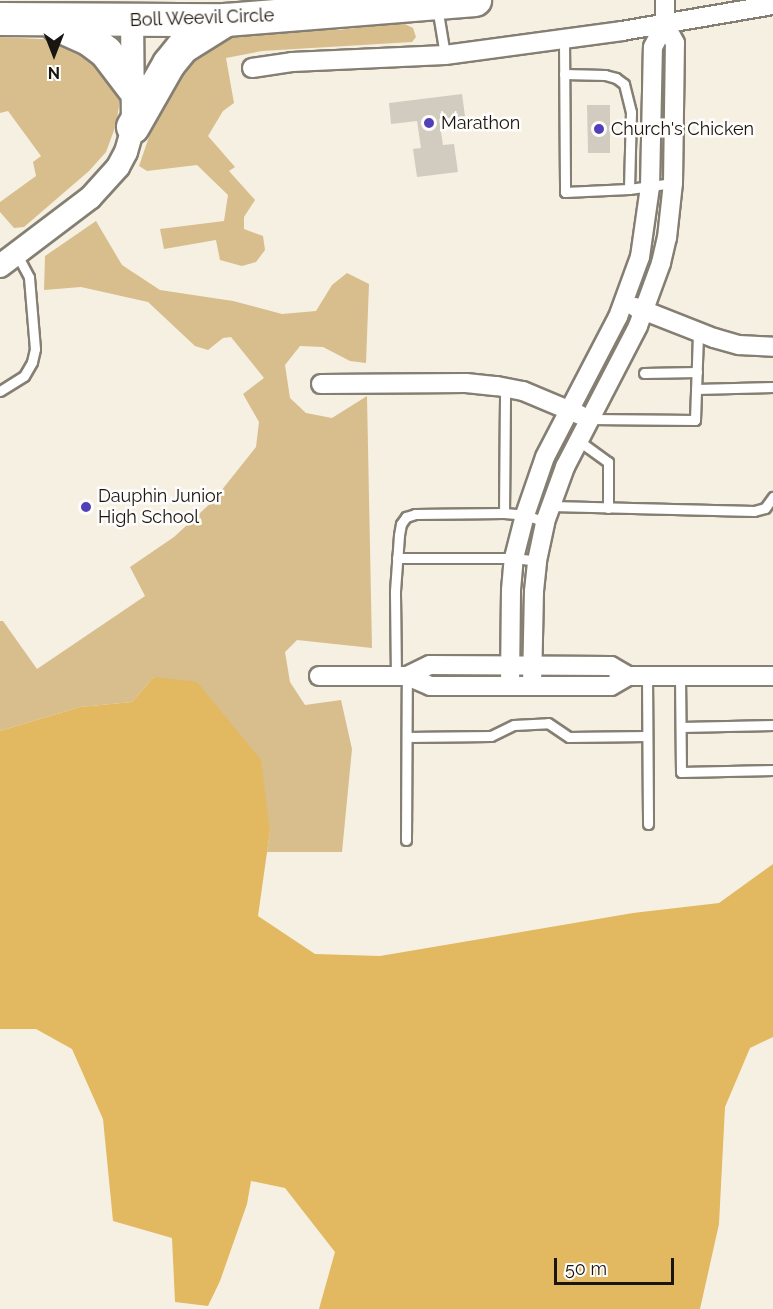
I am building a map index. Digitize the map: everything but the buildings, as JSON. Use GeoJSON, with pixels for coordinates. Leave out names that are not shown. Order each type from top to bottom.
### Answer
{"type":"FeatureCollection","features":[{"type":"Feature","properties":{"kind":"highway","name":"Boll Weevil Circle"},"geometry":{"type":"LineString","coordinates":[[0,20],[48,21],[133,11],[226,20],[475,0]]}},
{"type":"Feature","properties":{"kind":"highway"},"geometry":{"type":"LineString","coordinates":[[133,127],[170,63],[183,47],[226,20]]}},
{"type":"Feature","properties":{"kind":"highway"},"geometry":{"type":"LineString","coordinates":[[48,21],[90,40],[106,52],[134,89]]}},
{"type":"Feature","properties":{"kind":"street"},"geometry":{"type":"LineString","coordinates":[[532,686],[537,561],[548,514],[579,441],[645,311],[662,263],[673,183],[675,43],[665,24],[664,0]]}},
{"type":"Feature","properties":{"kind":"street"},"geometry":{"type":"LineString","coordinates":[[252,68],[292,62],[445,55],[564,40],[773,5]]}},
{"type":"Feature","properties":{"kind":"street"},"geometry":{"type":"LineString","coordinates":[[8,260],[72,213],[106,181],[126,152],[133,127],[133,11]]}},
{"type":"Feature","properties":{"kind":"street"},"geometry":{"type":"LineString","coordinates":[[510,686],[514,558],[525,515],[545,458],[624,302],[640,257],[650,188],[652,47],[665,24]]}},
{"type":"Feature","properties":{"kind":"street"},"geometry":{"type":"LineString","coordinates":[[624,302],[698,333],[739,345],[773,346]]}},
{"type":"Feature","properties":{"kind":"street"},"geometry":{"type":"LineString","coordinates":[[321,384],[466,383],[505,388],[523,391],[590,419]]}},
{"type":"Feature","properties":{"kind":"street"},"geometry":{"type":"LineString","coordinates":[[402,676],[430,665],[610,666],[628,676],[773,676]]}},
{"type":"Feature","properties":{"kind":"street"},"geometry":{"type":"LineString","coordinates":[[319,676],[402,676],[430,686],[611,686],[628,676]]}},
{"type":"Feature","properties":{"kind":"lane"},"geometry":{"type":"LineString","coordinates":[[437,2],[445,55]]}},
{"type":"Feature","properties":{"kind":"lane"},"geometry":{"type":"LineString","coordinates":[[564,40],[565,192],[650,188],[673,183]]}},
{"type":"Feature","properties":{"kind":"lane"},"geometry":{"type":"LineString","coordinates":[[564,74],[605,75],[616,78],[624,84],[631,112],[629,189]]}},
{"type":"Feature","properties":{"kind":"lane"},"geometry":{"type":"LineString","coordinates":[[0,392],[24,375],[32,363],[35,349],[29,277],[8,260]]}},
{"type":"Feature","properties":{"kind":"lane"},"geometry":{"type":"LineString","coordinates":[[590,419],[695,420],[698,333]]}},
{"type":"Feature","properties":{"kind":"lane"},"geometry":{"type":"LineString","coordinates":[[644,373],[697,372]]}},
{"type":"Feature","properties":{"kind":"lane"},"geometry":{"type":"LineString","coordinates":[[696,388],[773,387]]}},
{"type":"Feature","properties":{"kind":"lane"},"geometry":{"type":"LineString","coordinates":[[504,513],[505,388]]}},
{"type":"Feature","properties":{"kind":"lane"},"geometry":{"type":"LineString","coordinates":[[579,441],[608,462],[608,508]]}},
{"type":"Feature","properties":{"kind":"lane"},"geometry":{"type":"LineString","coordinates":[[406,840],[407,737],[395,591],[400,524],[406,517],[415,514],[548,514],[608,508],[754,511],[765,508],[773,497]]}},
{"type":"Feature","properties":{"kind":"lane"},"geometry":{"type":"LineString","coordinates":[[397,558],[514,558],[537,561]]}},
{"type":"Feature","properties":{"kind":"lane"},"geometry":{"type":"LineString","coordinates":[[647,676],[648,824]]}},
{"type":"Feature","properties":{"kind":"lane"},"geometry":{"type":"LineString","coordinates":[[680,676],[681,772],[773,771]]}},
{"type":"Feature","properties":{"kind":"lane"},"geometry":{"type":"LineString","coordinates":[[407,737],[491,736],[514,724],[548,723],[569,737],[647,736]]}},
{"type":"Feature","properties":{"kind":"lane"},"geometry":{"type":"LineString","coordinates":[[681,727],[773,726]]}},
{"type":"Feature","properties":{"kind":"shaded area"},"geometry":{"type":"Polygon","coordinates":[[[403,23],[413,28],[416,37],[412,42],[262,51],[226,58],[234,103],[223,111],[208,136],[235,167],[229,171],[255,200],[244,217],[244,229],[263,236],[265,250],[256,262],[242,266],[220,260],[216,240],[164,249],[160,229],[224,221],[228,195],[197,165],[147,171],[139,166],[173,67],[237,30],[337,30],[403,23]]]}},
{"type":"Feature","properties":{"kind":"shaded area"},"geometry":{"type":"Polygon","coordinates":[[[0,37],[79,41],[117,78],[120,100],[116,125],[106,152],[89,171],[24,227],[14,228],[0,212],[0,202],[36,176],[33,162],[41,156],[8,111],[0,113],[0,37]]]}},
{"type":"Feature","properties":{"kind":"shaded area"},"geometry":{"type":"Polygon","coordinates":[[[96,221],[122,265],[160,290],[233,301],[282,314],[316,311],[332,285],[347,273],[369,284],[366,363],[350,361],[323,347],[300,346],[285,365],[290,398],[306,413],[332,418],[367,396],[372,648],[297,640],[285,652],[290,682],[305,705],[341,700],[352,749],[342,852],[267,852],[270,831],[154,677],[132,702],[80,707],[0,731],[0,621],[3,621],[37,669],[145,596],[130,567],[174,537],[213,501],[256,447],[259,422],[243,394],[264,378],[231,337],[223,338],[208,350],[195,346],[148,302],[81,287],[44,290],[45,256],[96,221]]]}},
{"type":"Feature","properties":{"kind":"shaded area"},"geometry":{"type":"Polygon","coordinates":[[[154,677],[197,682],[261,760],[270,831],[258,916],[315,954],[380,956],[633,913],[719,903],[773,864],[773,1037],[750,1048],[725,1107],[719,1224],[700,1309],[319,1309],[335,1252],[285,1188],[251,1181],[247,1204],[220,1281],[208,1306],[175,1302],[172,1238],[113,1221],[103,1119],[72,1049],[36,1029],[0,1029],[0,731],[80,707],[132,702],[154,677]]]}},
{"type":"Feature","properties":{"kind":"place","name":"Marathon"},"geometry":{"type":"Point","coordinates":[429,123]}},
{"type":"Feature","properties":{"kind":"place","name":"Church's Chicken"},"geometry":{"type":"Point","coordinates":[599,129]}},
{"type":"Feature","properties":{"kind":"place","name":"Dauphin Junior High School"},"geometry":{"type":"Point","coordinates":[86,507]}}]}
